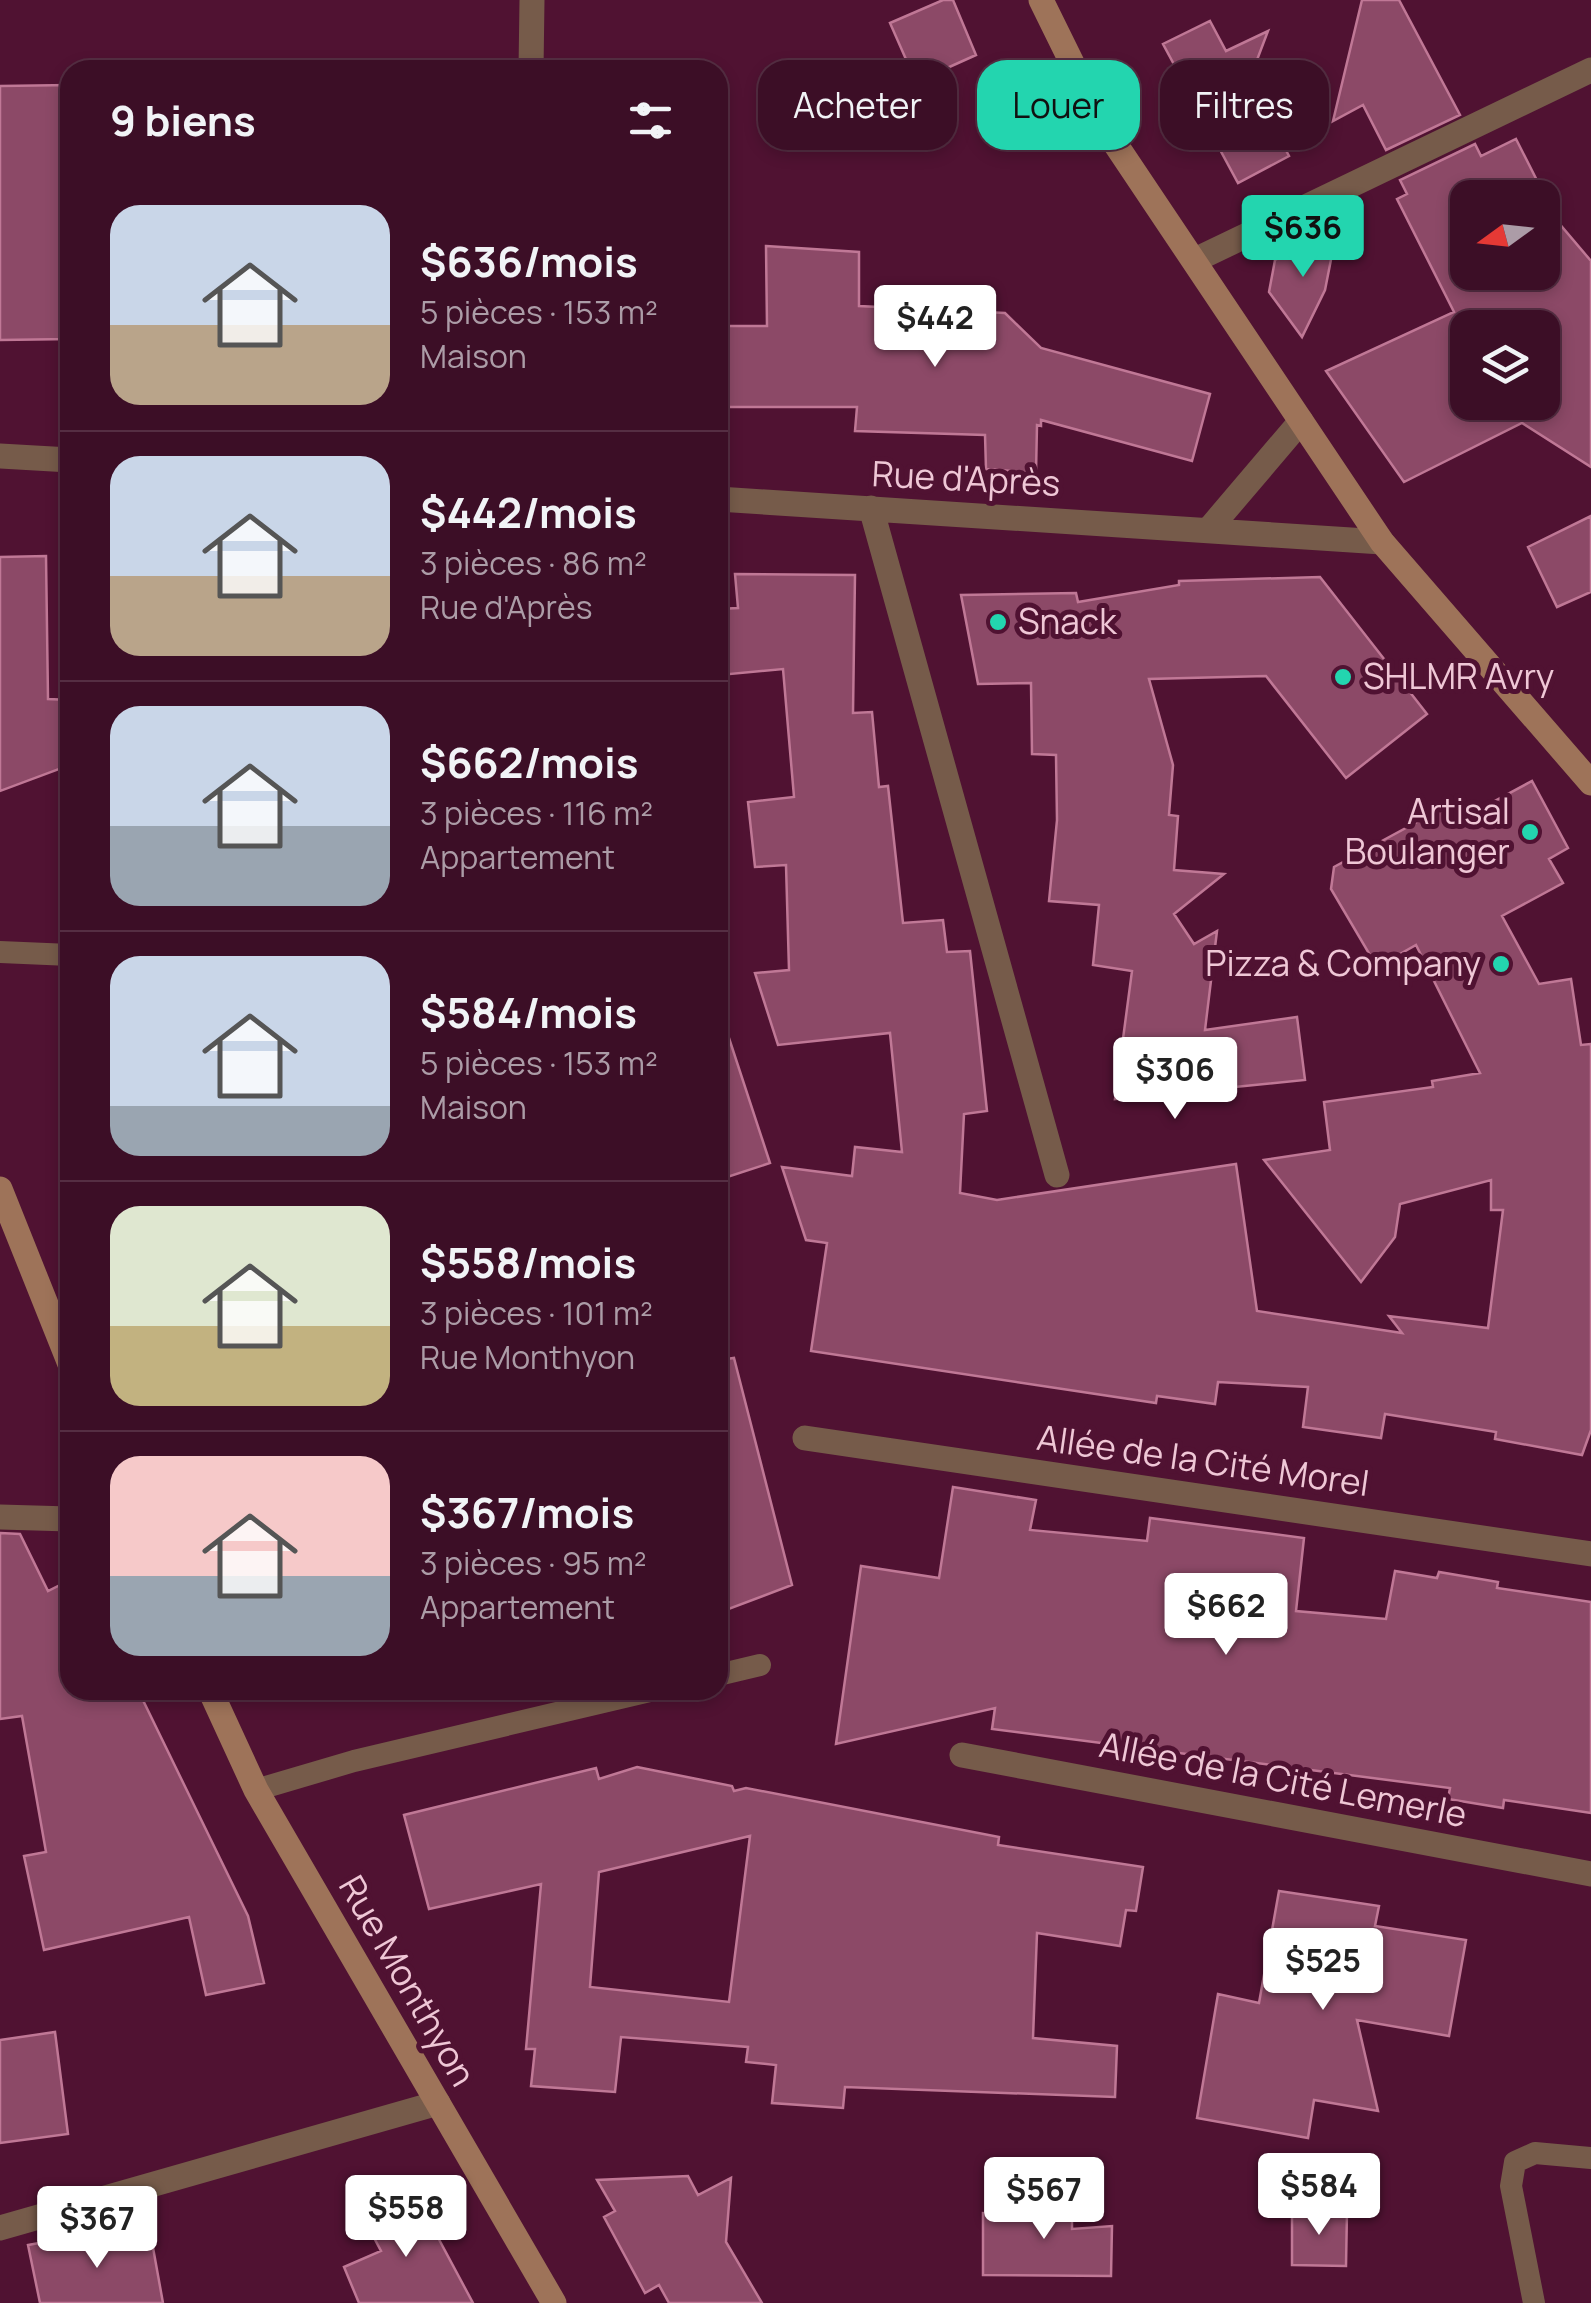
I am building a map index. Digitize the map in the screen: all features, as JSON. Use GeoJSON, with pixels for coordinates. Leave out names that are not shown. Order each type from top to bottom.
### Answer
{"type":"FeatureCollection","features":[{"type":"Feature","properties":{"kind":"street"},"geometry":{"type":"LineString","coordinates":[[530,60],[532,0]]}},
{"type":"Feature","properties":{"kind":"street"},"geometry":{"type":"LineString","coordinates":[[1041,0],[1102,124],[1382,542],[1591,783]]}},
{"type":"Feature","properties":{"kind":"street"},"geometry":{"type":"LineString","coordinates":[[1196,260],[1591,70]]}},
{"type":"Feature","properties":{"kind":"street"},"geometry":{"type":"LineString","coordinates":[[1210,528],[1300,421]]}},
{"type":"Feature","properties":{"kind":"street"},"geometry":{"type":"LineString","coordinates":[[0,456],[60,459]]}},
{"type":"Feature","properties":{"kind":"street","name":"Rue d'Après"},"geometry":{"type":"LineString","coordinates":[[728,500],[1382,542]]}},
{"type":"Feature","properties":{"kind":"street"},"geometry":{"type":"LineString","coordinates":[[871,508],[1057,1176]]}},
{"type":"Feature","properties":{"kind":"street"},"geometry":{"type":"LineString","coordinates":[[0,1190],[60,1339]]}},
{"type":"Feature","properties":{"kind":"street","name":"Allée de la Cité Morel"},"geometry":{"type":"LineString","coordinates":[[805,1438],[1591,1554]]}},
{"type":"Feature","properties":{"kind":"street"},"geometry":{"type":"LineString","coordinates":[[0,1517],[60,1518]]}},
{"type":"Feature","properties":{"kind":"street","name":"Rue Monthyon"},"geometry":{"type":"LineString","coordinates":[[215,1700],[256,1790],[554,2303]]}},
{"type":"Feature","properties":{"kind":"street","name":"Allée de la Cité Lemerle"},"geometry":{"type":"LineString","coordinates":[[962,1755],[1591,1874]]}},
{"type":"Feature","properties":{"kind":"street"},"geometry":{"type":"LineString","coordinates":[[0,2228],[438,2103]]}},
{"type":"Feature","properties":{"kind":"lane"},"geometry":{"type":"LineString","coordinates":[[0,952],[60,955]]}},
{"type":"Feature","properties":{"kind":"lane"},"geometry":{"type":"LineString","coordinates":[[728,1673],[760,1665]]}},
{"type":"Feature","properties":{"kind":"lane"},"geometry":{"type":"LineString","coordinates":[[256,1790],[354,1761],[612,1700]]}},
{"type":"Feature","properties":{"kind":"lane"},"geometry":{"type":"LineString","coordinates":[[1534,2303],[1511,2186],[1515,2162],[1535,2153],[1591,2158]]}},
{"type":"Feature","properties":{"kind":"building"},"geometry":{"type":"Polygon","coordinates":[[[943,0],[953,0],[976,55],[957,64],[957,60],[906,60],[890,23],[943,0]]]}},
{"type":"Feature","properties":{"kind":"building"},"geometry":{"type":"Polygon","coordinates":[[[1362,0],[1399,0],[1460,115],[1386,150],[1363,105],[1333,121],[1362,0]]]}},
{"type":"Feature","properties":{"kind":"building"},"geometry":{"type":"Polygon","coordinates":[[[1210,21],[1226,51],[1268,31],[1257,60],[1172,60],[1163,44],[1210,21]]]}},
{"type":"Feature","properties":{"kind":"building"},"geometry":{"type":"Polygon","coordinates":[[[60,85],[60,339],[0,340],[0,86],[60,85]]]}},
{"type":"Feature","properties":{"kind":"building"},"geometry":{"type":"Polygon","coordinates":[[[1516,139],[1537,180],[1450,180],[1450,290],[1560,290],[1560,224],[1591,261],[1591,467],[1522,423],[1404,482],[1326,371],[1450,314],[1450,420],[1560,420],[1560,310],[1453,310],[1397,199],[1407,194],[1400,180],[1475,144],[1481,156],[1516,139]]]}},
{"type":"Feature","properties":{"kind":"building"},"geometry":{"type":"Polygon","coordinates":[[[1220,150],[1286,150],[1289,156],[1238,183],[1220,150]]]}},
{"type":"Feature","properties":{"kind":"building"},"geometry":{"type":"Polygon","coordinates":[[[1337,229],[1325,290],[1302,337],[1269,292],[1275,260],[1337,229]]]}},
{"type":"Feature","properties":{"kind":"building"},"geometry":{"type":"Polygon","coordinates":[[[766,246],[859,252],[859,306],[1005,313],[1041,348],[1210,394],[1192,461],[1041,420],[1041,426],[1037,425],[1036,473],[986,469],[985,435],[855,431],[857,407],[728,407],[728,326],[767,326],[766,246]]]}},
{"type":"Feature","properties":{"kind":"building"},"geometry":{"type":"Polygon","coordinates":[[[1591,516],[1591,592],[1557,607],[1528,547],[1591,516]]]}},
{"type":"Feature","properties":{"kind":"building"},"geometry":{"type":"Polygon","coordinates":[[[46,556],[48,699],[60,700],[60,769],[0,791],[0,557],[46,556]]]}},
{"type":"Feature","properties":{"kind":"building"},"geometry":{"type":"Polygon","coordinates":[[[735,574],[855,575],[853,713],[872,712],[879,787],[888,786],[903,923],[943,920],[947,952],[970,951],[987,1111],[964,1114],[960,1193],[997,1200],[1236,1164],[1257,1311],[1402,1333],[1389,1316],[1488,1328],[1503,1210],[1491,1210],[1491,1180],[1400,1204],[1395,1237],[1361,1282],[1264,1160],[1330,1150],[1324,1102],[1433,1087],[1432,1081],[1480,1073],[1416,945],[1377,967],[1331,889],[1334,867],[1441,809],[1450,825],[1532,781],[1568,848],[1549,859],[1563,883],[1502,916],[1539,984],[1571,979],[1581,1045],[1591,1044],[1591,1430],[1582,1455],[1495,1439],[1496,1432],[1385,1414],[1381,1438],[1303,1427],[1308,1387],[1218,1382],[1215,1404],[1157,1396],[1156,1403],[811,1351],[827,1243],[806,1240],[782,1167],[852,1176],[855,1147],[902,1152],[890,1033],[778,1045],[755,973],[789,970],[786,865],[755,867],[748,802],[794,797],[783,669],[728,674],[728,608],[738,608],[735,574]]]}},
{"type":"Feature","properties":{"kind":"building"},"geometry":{"type":"Polygon","coordinates":[[[1320,577],[1427,714],[1346,778],[1266,676],[1149,679],[1173,765],[1169,815],[1178,816],[1174,870],[1224,874],[1174,914],[1194,944],[1217,931],[1205,1030],[1297,1017],[1305,1080],[1115,1099],[1132,971],[1093,965],[1099,905],[1049,901],[1057,820],[1056,755],[1032,754],[1031,683],[978,684],[961,595],[1076,593],[1078,602],[1179,585],[1179,581],[1320,577]]]}},
{"type":"Feature","properties":{"kind":"building"},"geometry":{"type":"Polygon","coordinates":[[[728,1035],[770,1163],[728,1177],[728,1035]]]}},
{"type":"Feature","properties":{"kind":"building"},"geometry":{"type":"Polygon","coordinates":[[[734,1358],[792,1585],[728,1609],[728,1359],[734,1358]]]}},
{"type":"Feature","properties":{"kind":"building"},"geometry":{"type":"Polygon","coordinates":[[[953,1487],[1036,1500],[1030,1530],[1147,1541],[1150,1518],[1304,1538],[1296,1611],[1386,1619],[1395,1571],[1437,1578],[1439,1572],[1498,1582],[1497,1588],[1591,1602],[1591,1813],[1504,1800],[1503,1808],[1448,1799],[1450,1788],[992,1729],[995,1708],[836,1744],[861,1566],[939,1578],[953,1487]]]}},
{"type":"Feature","properties":{"kind":"building"},"geometry":{"type":"Polygon","coordinates":[[[0,1533],[20,1534],[48,1591],[60,1585],[60,1700],[143,1700],[248,1916],[264,1983],[206,1995],[189,1917],[44,1950],[24,1856],[46,1852],[22,1716],[0,1719],[0,1533]]]}},
{"type":"Feature","properties":{"kind":"building"},"geometry":{"type":"Polygon","coordinates":[[[637,1767],[732,1786],[734,1791],[746,1788],[999,1837],[998,1845],[1143,1867],[1136,1911],[1126,1910],[1120,1946],[1037,1933],[1033,2038],[1117,2046],[1115,2097],[845,2087],[843,2108],[772,2103],[776,2065],[746,2062],[748,2047],[621,2037],[615,2092],[531,2086],[535,2049],[526,2049],[541,1884],[429,1909],[404,1815],[596,1768],[599,1779],[637,1767]],[[750,1836],[599,1872],[590,1987],[729,2002],[750,1836]]]}},
{"type":"Feature","properties":{"kind":"building"},"geometry":{"type":"Polygon","coordinates":[[[1279,1891],[1379,1906],[1375,1926],[1466,1940],[1449,2036],[1357,2020],[1378,2111],[1314,2100],[1308,2138],[1197,2118],[1218,1994],[1259,2003],[1279,1891]]]}},
{"type":"Feature","properties":{"kind":"building"},"geometry":{"type":"Polygon","coordinates":[[[55,2032],[68,2134],[0,2143],[0,2040],[55,2032]]]}},
{"type":"Feature","properties":{"kind":"building"},"geometry":{"type":"Polygon","coordinates":[[[688,2176],[698,2195],[731,2178],[726,2242],[762,2303],[669,2303],[659,2285],[645,2293],[604,2217],[615,2211],[597,2180],[688,2176]]]}},
{"type":"Feature","properties":{"kind":"building"},"geometry":{"type":"Polygon","coordinates":[[[412,2189],[473,2303],[359,2303],[344,2267],[381,2251],[363,2217],[412,2189]]]}},
{"type":"Feature","properties":{"kind":"building"},"geometry":{"type":"Polygon","coordinates":[[[1010,2199],[1072,2200],[1072,2229],[1112,2226],[1111,2276],[983,2275],[983,2213],[1010,2215],[1010,2199]]]}},
{"type":"Feature","properties":{"kind":"building"},"geometry":{"type":"Polygon","coordinates":[[[1292,2211],[1347,2211],[1346,2266],[1292,2265],[1292,2211]]]}},
{"type":"Feature","properties":{"kind":"building"},"geometry":{"type":"Polygon","coordinates":[[[150,2231],[163,2303],[40,2303],[28,2245],[78,2236],[80,2244],[150,2231]]]}},
{"type":"Feature","properties":{"kind":"place","name":"Snack"},"geometry":{"type":"Point","coordinates":[998,622]}},
{"type":"Feature","properties":{"kind":"place","name":"SHLMR Avry"},"geometry":{"type":"Point","coordinates":[1343,677]}},
{"type":"Feature","properties":{"kind":"place","name":"Artisal Boulanger"},"geometry":{"type":"Point","coordinates":[1530,832]}},
{"type":"Feature","properties":{"kind":"place","name":"Pizza & Company"},"geometry":{"type":"Point","coordinates":[1501,964]}}]}
